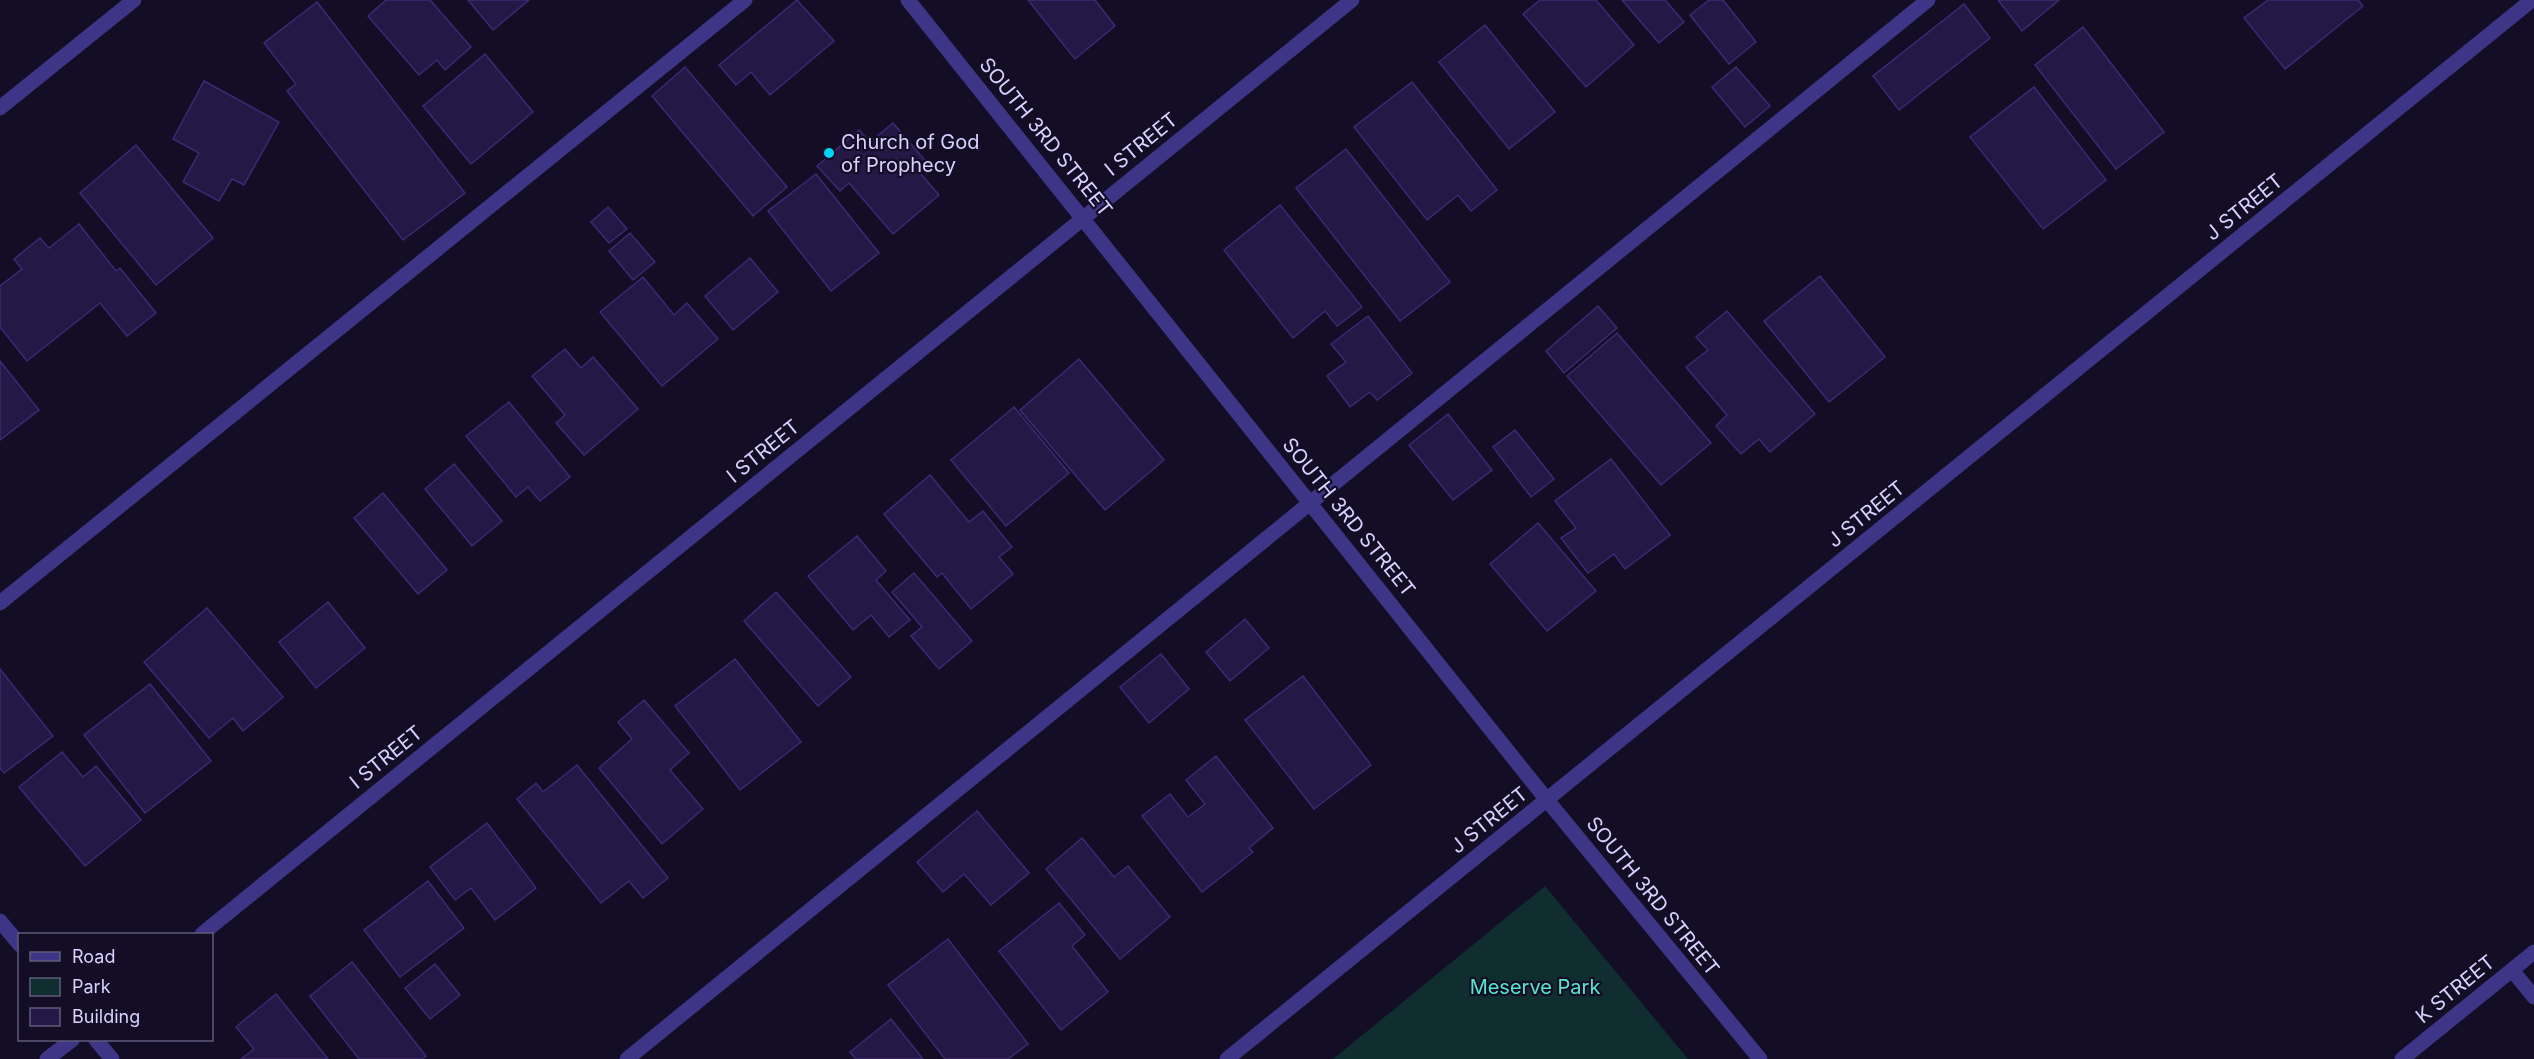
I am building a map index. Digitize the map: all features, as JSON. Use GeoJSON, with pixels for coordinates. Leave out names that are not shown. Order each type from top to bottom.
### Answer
{"type":"FeatureCollection","features":[{"type":"Feature","properties":{"kind":"street"},"geometry":{"type":"LineString","coordinates":[[0,108],[135,0]]}},
{"type":"Feature","properties":{"kind":"street"},"geometry":{"type":"LineString","coordinates":[[0,603],[745,0]]}},
{"type":"Feature","properties":{"kind":"street","name":"SOUTH 3RD STREET"},"geometry":{"type":"LineString","coordinates":[[908,0],[1547,800],[1760,1059]]}},
{"type":"Feature","properties":{"kind":"street","name":"I STREET"},"geometry":{"type":"LineString","coordinates":[[203,933],[1352,0]]}},
{"type":"Feature","properties":{"kind":"street"},"geometry":{"type":"LineString","coordinates":[[627,1059],[1928,0]]}},
{"type":"Feature","properties":{"kind":"street","name":"J STREET"},"geometry":{"type":"LineString","coordinates":[[1227,1059],[2532,0]]}},
{"type":"Feature","properties":{"kind":"street"},"geometry":{"type":"LineString","coordinates":[[0,921],[18,943]]}},
{"type":"Feature","properties":{"kind":"street","name":"K STREET"},"geometry":{"type":"LineString","coordinates":[[2402,1059],[2534,952]]}},
{"type":"Feature","properties":{"kind":"street"},"geometry":{"type":"LineString","coordinates":[[2512,970],[2534,998]]}},
{"type":"Feature","properties":{"kind":"street"},"geometry":{"type":"LineString","coordinates":[[47,1059],[71,1041]]}},
{"type":"Feature","properties":{"kind":"street"},"geometry":{"type":"LineString","coordinates":[[97,1041],[112,1059]]}},
{"type":"Feature","properties":{"kind":"green space","name":"Meserve Park"},"geometry":{"type":"Polygon","coordinates":[[[1545,886],[1688,1059],[1333,1059],[1545,886]]]}},
{"type":"Feature","properties":{"kind":"building"},"geometry":{"type":"Polygon","coordinates":[[[386,0],[430,0],[471,47],[445,70],[437,60],[419,75],[368,16],[386,0]]]}},
{"type":"Feature","properties":{"kind":"building"},"geometry":{"type":"Polygon","coordinates":[[[468,0],[529,0],[493,30],[468,0]]]}},
{"type":"Feature","properties":{"kind":"building"},"geometry":{"type":"Polygon","coordinates":[[[797,0],[834,41],[770,95],[751,72],[736,85],[719,65],[797,0]]]}},
{"type":"Feature","properties":{"kind":"building"},"geometry":{"type":"Polygon","coordinates":[[[1028,0],[1095,0],[1115,26],[1075,59],[1028,0]]]}},
{"type":"Feature","properties":{"kind":"building"},"geometry":{"type":"Polygon","coordinates":[[[1540,0],[1596,0],[1634,45],[1586,87],[1523,14],[1540,0]]]}},
{"type":"Feature","properties":{"kind":"building"},"geometry":{"type":"Polygon","coordinates":[[[1622,0],[1665,0],[1684,22],[1659,43],[1622,0]]]}},
{"type":"Feature","properties":{"kind":"building"},"geometry":{"type":"Polygon","coordinates":[[[1709,0],[1723,0],[1756,42],[1729,64],[1690,15],[1709,0]]]}},
{"type":"Feature","properties":{"kind":"building"},"geometry":{"type":"Polygon","coordinates":[[[1998,0],[2059,0],[2022,31],[1998,0]]]}},
{"type":"Feature","properties":{"kind":"building"},"geometry":{"type":"Polygon","coordinates":[[[2268,0],[2358,0],[2363,6],[2285,69],[2244,18],[2268,0]]]}},
{"type":"Feature","properties":{"kind":"building"},"geometry":{"type":"Polygon","coordinates":[[[317,2],[465,193],[403,240],[287,91],[296,84],[264,43],[317,2]]]}},
{"type":"Feature","properties":{"kind":"building"},"geometry":{"type":"Polygon","coordinates":[[[1964,4],[1990,38],[1899,110],[1873,76],[1964,4]]]}},
{"type":"Feature","properties":{"kind":"building"},"geometry":{"type":"Polygon","coordinates":[[[1485,25],[1555,112],[1509,149],[1439,62],[1485,25]]]}},
{"type":"Feature","properties":{"kind":"building"},"geometry":{"type":"Polygon","coordinates":[[[2083,27],[2164,132],[2116,169],[2035,65],[2083,27]]]}},
{"type":"Feature","properties":{"kind":"building"},"geometry":{"type":"Polygon","coordinates":[[[485,54],[533,112],[471,164],[423,106],[485,54]]]}},
{"type":"Feature","properties":{"kind":"building"},"geometry":{"type":"Polygon","coordinates":[[[685,67],[787,187],[753,216],[652,96],[685,67]]]}},
{"type":"Feature","properties":{"kind":"building"},"geometry":{"type":"Polygon","coordinates":[[[1736,67],[1770,106],[1745,127],[1712,87],[1736,67]]]}},
{"type":"Feature","properties":{"kind":"building"},"geometry":{"type":"Polygon","coordinates":[[[204,81],[279,122],[244,185],[232,179],[219,201],[183,182],[199,153],[173,139],[204,81]]]}},
{"type":"Feature","properties":{"kind":"building"},"geometry":{"type":"Polygon","coordinates":[[[1412,82],[1497,190],[1471,211],[1458,195],[1427,220],[1354,127],[1412,82]]]}},
{"type":"Feature","properties":{"kind":"building"},"geometry":{"type":"Polygon","coordinates":[[[2034,87],[2106,180],[2043,229],[1970,137],[2034,87]]]}},
{"type":"Feature","properties":{"kind":"building"},"geometry":{"type":"Polygon","coordinates":[[[893,123],[929,165],[920,173],[939,195],[893,234],[849,183],[840,191],[817,166],[859,130],[870,142],[893,123]]]}},
{"type":"Feature","properties":{"kind":"building"},"geometry":{"type":"Polygon","coordinates":[[[136,145],[213,238],[156,285],[80,193],[136,145]]]}},
{"type":"Feature","properties":{"kind":"building"},"geometry":{"type":"Polygon","coordinates":[[[1346,149],[1450,282],[1400,321],[1296,188],[1346,149]]]}},
{"type":"Feature","properties":{"kind":"building"},"geometry":{"type":"Polygon","coordinates":[[[816,174],[879,253],[831,291],[768,211],[816,174]]]}},
{"type":"Feature","properties":{"kind":"building"},"geometry":{"type":"Polygon","coordinates":[[[1280,205],[1362,307],[1337,326],[1325,311],[1293,338],[1224,250],[1280,205]]]}},
{"type":"Feature","properties":{"kind":"building"},"geometry":{"type":"Polygon","coordinates":[[[608,207],[627,229],[609,243],[591,222],[608,207]]]}},
{"type":"Feature","properties":{"kind":"building"},"geometry":{"type":"Polygon","coordinates":[[[79,224],[116,271],[120,268],[156,313],[127,336],[100,303],[27,361],[0,327],[0,286],[22,269],[14,259],[40,238],[49,248],[79,224]]]}},
{"type":"Feature","properties":{"kind":"building"},"geometry":{"type":"Polygon","coordinates":[[[630,233],[655,262],[633,280],[609,251],[630,233]]]}},
{"type":"Feature","properties":{"kind":"building"},"geometry":{"type":"Polygon","coordinates":[[[750,258],[778,292],[733,330],[705,296],[750,258]]]}},
{"type":"Feature","properties":{"kind":"building"},"geometry":{"type":"Polygon","coordinates":[[[1820,276],[1885,357],[1829,402],[1764,321],[1820,276]]]}},
{"type":"Feature","properties":{"kind":"building"},"geometry":{"type":"Polygon","coordinates":[[[643,277],[674,315],[687,303],[718,339],[662,386],[600,312],[643,277]]]}},
{"type":"Feature","properties":{"kind":"building"},"geometry":{"type":"Polygon","coordinates":[[[1598,306],[1617,328],[1564,373],[1546,351],[1598,306]]]}},
{"type":"Feature","properties":{"kind":"building"},"geometry":{"type":"Polygon","coordinates":[[[1727,311],[1815,414],[1770,452],[1759,439],[1741,454],[1716,426],[1727,415],[1686,367],[1708,350],[1696,337],[1727,311]]]}},
{"type":"Feature","properties":{"kind":"building"},"geometry":{"type":"Polygon","coordinates":[[[1368,316],[1412,373],[1377,400],[1370,392],[1350,407],[1327,376],[1346,362],[1331,344],[1368,316]]]}},
{"type":"Feature","properties":{"kind":"building"},"geometry":{"type":"Polygon","coordinates":[[[1617,333],[1711,443],[1661,485],[1567,376],[1617,333]]]}},
{"type":"Feature","properties":{"kind":"building"},"geometry":{"type":"Polygon","coordinates":[[[565,349],[581,368],[593,357],[638,409],[584,455],[556,423],[565,415],[532,376],[565,349]]]}},
{"type":"Feature","properties":{"kind":"building"},"geometry":{"type":"Polygon","coordinates":[[[1079,359],[1164,460],[1105,510],[1020,410],[1079,359]]]}},
{"type":"Feature","properties":{"kind":"building"},"geometry":{"type":"Polygon","coordinates":[[[0,361],[39,410],[0,440],[0,361]]]}},
{"type":"Feature","properties":{"kind":"building"},"geometry":{"type":"Polygon","coordinates":[[[509,402],[570,477],[540,501],[528,487],[516,497],[466,436],[509,402]]]}},
{"type":"Feature","properties":{"kind":"building"},"geometry":{"type":"Polygon","coordinates":[[[1014,407],[1069,473],[1006,526],[951,460],[1014,407]]]}},
{"type":"Feature","properties":{"kind":"building"},"geometry":{"type":"Polygon","coordinates":[[[1448,414],[1492,470],[1453,500],[1409,445],[1448,414]]]}},
{"type":"Feature","properties":{"kind":"building"},"geometry":{"type":"Polygon","coordinates":[[[1515,430],[1554,479],[1531,497],[1493,447],[1515,430]]]}},
{"type":"Feature","properties":{"kind":"building"},"geometry":{"type":"Polygon","coordinates":[[[1611,459],[1670,535],[1625,569],[1614,554],[1588,573],[1561,538],[1576,528],[1555,501],[1611,459]]]}},
{"type":"Feature","properties":{"kind":"building"},"geometry":{"type":"Polygon","coordinates":[[[454,464],[502,521],[472,546],[425,489],[454,464]]]}},
{"type":"Feature","properties":{"kind":"building"},"geometry":{"type":"Polygon","coordinates":[[[930,475],[969,522],[983,511],[1012,547],[999,557],[1013,574],[971,609],[942,573],[937,577],[884,514],[930,475]]]}},
{"type":"Feature","properties":{"kind":"building"},"geometry":{"type":"Polygon","coordinates":[[[383,493],[447,570],[418,594],[354,518],[383,493]]]}},
{"type":"Feature","properties":{"kind":"building"},"geometry":{"type":"Polygon","coordinates":[[[1538,523],[1596,591],[1547,631],[1490,564],[1538,523]]]}},
{"type":"Feature","properties":{"kind":"building"},"geometry":{"type":"Polygon","coordinates":[[[857,536],[886,571],[876,580],[910,620],[889,637],[871,615],[853,630],[808,576],[857,536]]]}},
{"type":"Feature","properties":{"kind":"building"},"geometry":{"type":"Polygon","coordinates":[[[914,573],[972,641],[939,669],[911,636],[922,627],[892,592],[914,573]]]}},
{"type":"Feature","properties":{"kind":"building"},"geometry":{"type":"Polygon","coordinates":[[[776,592],[851,677],[818,706],[744,621],[776,592]]]}},
{"type":"Feature","properties":{"kind":"building"},"geometry":{"type":"Polygon","coordinates":[[[328,602],[365,648],[316,688],[279,642],[328,602]]]}},
{"type":"Feature","properties":{"kind":"building"},"geometry":{"type":"Polygon","coordinates":[[[207,608],[283,697],[243,731],[233,718],[209,738],[144,662],[207,608]]]}},
{"type":"Feature","properties":{"kind":"building"},"geometry":{"type":"Polygon","coordinates":[[[1245,619],[1269,648],[1230,681],[1206,652],[1245,619]]]}},
{"type":"Feature","properties":{"kind":"building"},"geometry":{"type":"Polygon","coordinates":[[[1161,654],[1189,689],[1149,723],[1120,687],[1161,654]]]}},
{"type":"Feature","properties":{"kind":"building"},"geometry":{"type":"Polygon","coordinates":[[[735,659],[801,742],[740,790],[675,706],[735,659]]]}},
{"type":"Feature","properties":{"kind":"building"},"geometry":{"type":"Polygon","coordinates":[[[0,669],[53,736],[4,773],[0,768],[0,669]]]}},
{"type":"Feature","properties":{"kind":"building"},"geometry":{"type":"Polygon","coordinates":[[[1303,676],[1371,765],[1314,809],[1245,720],[1303,676]]]}},
{"type":"Feature","properties":{"kind":"building"},"geometry":{"type":"Polygon","coordinates":[[[150,684],[211,761],[145,813],[84,735],[150,684]]]}},
{"type":"Feature","properties":{"kind":"building"},"geometry":{"type":"Polygon","coordinates":[[[644,700],[689,753],[670,770],[703,809],[662,844],[599,768],[632,739],[618,722],[644,700]]]}},
{"type":"Feature","properties":{"kind":"building"},"geometry":{"type":"Polygon","coordinates":[[[62,752],[83,777],[96,766],[141,820],[85,866],[19,787],[62,752]]]}},
{"type":"Feature","properties":{"kind":"building"},"geometry":{"type":"Polygon","coordinates":[[[1216,756],[1273,828],[1249,848],[1253,852],[1202,892],[1142,816],[1170,794],[1188,817],[1205,804],[1186,780],[1216,756]]]}},
{"type":"Feature","properties":{"kind":"building"},"geometry":{"type":"Polygon","coordinates":[[[577,765],[668,878],[643,898],[629,881],[601,903],[517,799],[536,783],[543,792],[577,765]]]}},
{"type":"Feature","properties":{"kind":"building"},"geometry":{"type":"Polygon","coordinates":[[[977,811],[1029,873],[991,905],[964,874],[943,892],[917,862],[977,811]]]}},
{"type":"Feature","properties":{"kind":"building"},"geometry":{"type":"Polygon","coordinates":[[[487,823],[536,888],[495,920],[471,888],[455,900],[430,867],[487,823]]]}},
{"type":"Feature","properties":{"kind":"building"},"geometry":{"type":"Polygon","coordinates":[[[1082,838],[1114,877],[1128,866],[1170,917],[1120,959],[1046,869],[1082,838]]]}},
{"type":"Feature","properties":{"kind":"building"},"geometry":{"type":"Polygon","coordinates":[[[428,881],[464,928],[400,977],[364,930],[428,881]]]}},
{"type":"Feature","properties":{"kind":"building"},"geometry":{"type":"Polygon","coordinates":[[[1059,903],[1085,935],[1072,946],[1108,992],[1061,1030],[999,951],[1059,903]]]}},
{"type":"Feature","properties":{"kind":"building"},"geometry":{"type":"Polygon","coordinates":[[[948,939],[1028,1044],[1008,1059],[945,1059],[888,985],[948,939]]]}},
{"type":"Feature","properties":{"kind":"building"},"geometry":{"type":"Polygon","coordinates":[[[352,962],[426,1056],[422,1059],[359,1059],[310,996],[352,962]]]}},
{"type":"Feature","properties":{"kind":"building"},"geometry":{"type":"Polygon","coordinates":[[[435,964],[460,995],[430,1019],[405,988],[435,964]]]}},
{"type":"Feature","properties":{"kind":"building"},"geometry":{"type":"Polygon","coordinates":[[[276,994],[328,1059],[241,1059],[254,1049],[236,1027],[276,994]]]}},
{"type":"Feature","properties":{"kind":"building"},"geometry":{"type":"Polygon","coordinates":[[[891,1019],[923,1059],[856,1059],[850,1052],[891,1019]]]}},
{"type":"Feature","properties":{"kind":"place","name":"Church of God of Prophecy"},"geometry":{"type":"Point","coordinates":[829,153]}}]}
